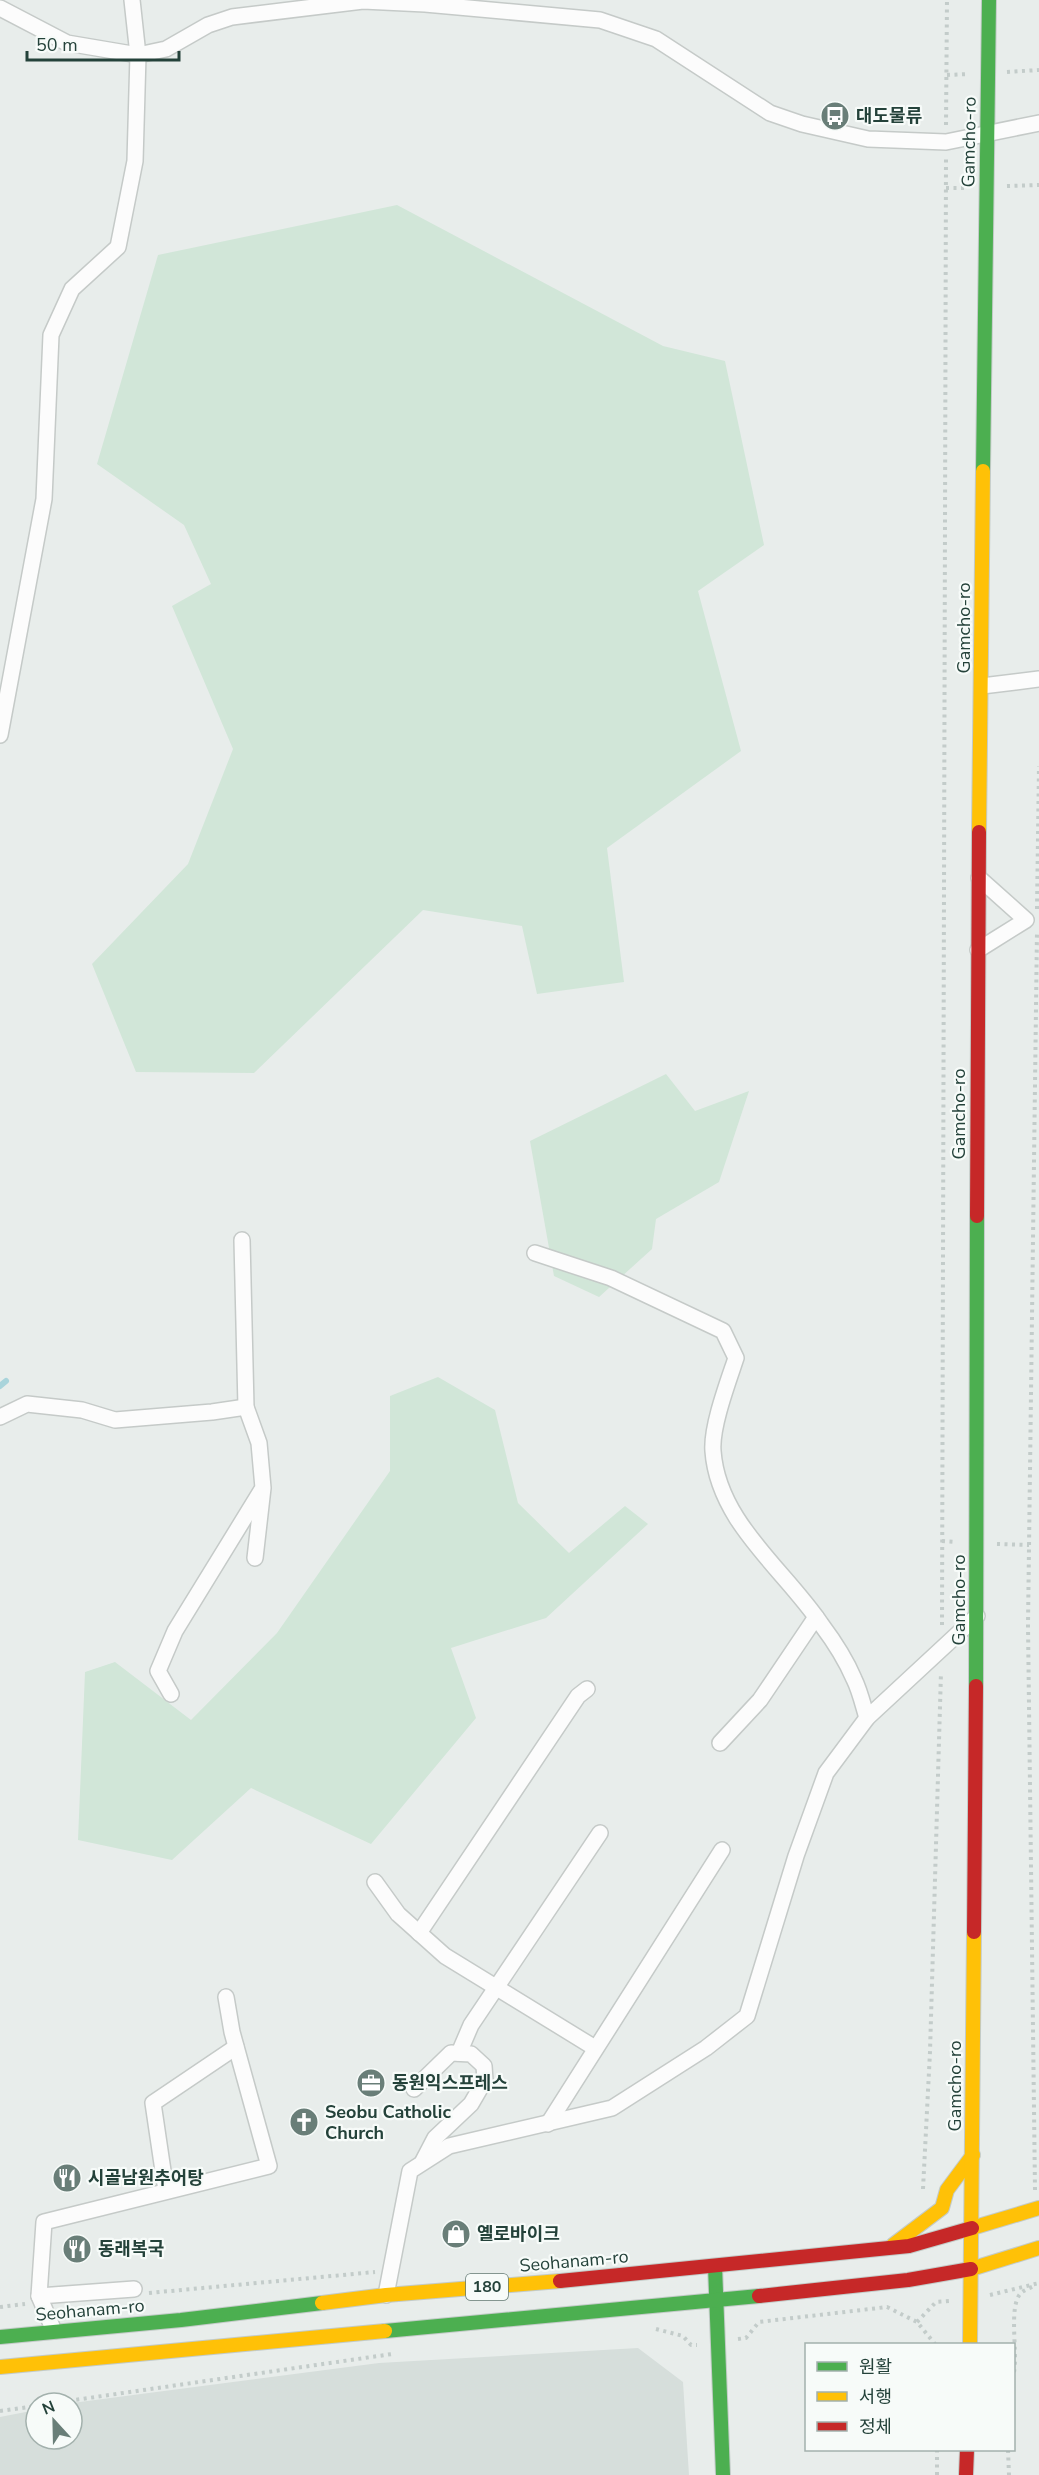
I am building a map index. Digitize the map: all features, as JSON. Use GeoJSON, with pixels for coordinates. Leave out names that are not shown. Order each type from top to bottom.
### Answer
{"type":"FeatureCollection","features":[{"type":"Feature","properties":{"kind":"main road","name":"Gamcho-ro"},"geometry":{"type":"LineString","coordinates":[[970,2343],[977,1617],[978,950],[989,0]]}},
{"type":"Feature","properties":{"kind":"main road"},"geometry":{"type":"LineString","coordinates":[[889,2248],[942,2208],[947,2190],[973,2155]]}},
{"type":"Feature","properties":{"kind":"main road","name":"Seohanam-ro"},"geometry":{"type":"LineString","coordinates":[[0,2337],[386,2295],[715,2266],[857,2263],[889,2248],[909,2246],[1039,2208]]}},
{"type":"Feature","properties":{"kind":"main road","name":"180"},"geometry":{"type":"LineString","coordinates":[[0,2367],[908,2280],[971,2269],[1039,2248]]}},
{"type":"Feature","properties":{"kind":"main road"},"geometry":{"type":"LineString","coordinates":[[780,2294],[805,2279],[857,2263]]}},
{"type":"Feature","properties":{"kind":"main road"},"geometry":{"type":"LineString","coordinates":[[715,2266],[723,2475]]}},
{"type":"Feature","properties":{"kind":"main road"},"geometry":{"type":"LineString","coordinates":[[966,2475],[967,2451]]}},
{"type":"Feature","properties":{"kind":"street"},"geometry":{"type":"LineString","coordinates":[[0,735],[44,500],[51,335],[72,289],[118,247],[135,161],[138,55],[132,0]]}},
{"type":"Feature","properties":{"kind":"street"},"geometry":{"type":"LineString","coordinates":[[0,8],[67,44],[138,55],[166,50],[208,25],[232,17],[363,1],[425,4],[600,20],[656,39],[770,113],[802,124],[868,139],[946,142],[1039,123]]}},
{"type":"Feature","properties":{"kind":"street"},"geometry":{"type":"LineString","coordinates":[[982,686],[1039,679]]}},
{"type":"Feature","properties":{"kind":"street"},"geometry":{"type":"LineString","coordinates":[[978,950],[1034,920],[979,878]]}},
{"type":"Feature","properties":{"kind":"street"},"geometry":{"type":"LineString","coordinates":[[242,1240],[246,1407],[259,1443],[263,1488],[255,1557]]}},
{"type":"Feature","properties":{"kind":"street"},"geometry":{"type":"LineString","coordinates":[[535,1253],[611,1278],[723,1331],[736,1358],[722,1398],[713,1450],[721,1489],[744,1530],[783,1574],[816,1617],[854,1679],[867,1718]]}},
{"type":"Feature","properties":{"kind":"street"},"geometry":{"type":"LineString","coordinates":[[0,1417],[27,1404],[82,1410],[115,1420],[246,1407]]}},
{"type":"Feature","properties":{"kind":"street"},"geometry":{"type":"LineString","coordinates":[[171,1694],[158,1671],[175,1631],[263,1488]]}},
{"type":"Feature","properties":{"kind":"street"},"geometry":{"type":"LineString","coordinates":[[720,1743],[760,1700],[816,1617]]}},
{"type":"Feature","properties":{"kind":"street"},"geometry":{"type":"LineString","coordinates":[[386,2295],[410,2171],[449,2146],[612,2108],[706,2048],[747,2016],[796,1856],[826,1773],[867,1718],[977,1617]]}},
{"type":"Feature","properties":{"kind":"street"},"geometry":{"type":"LineString","coordinates":[[419,1934],[578,1696],[587,1689]]}},
{"type":"Feature","properties":{"kind":"street"},"geometry":{"type":"LineString","coordinates":[[459,2054],[471,2025],[600,1833]]}},
{"type":"Feature","properties":{"kind":"street"},"geometry":{"type":"LineString","coordinates":[[548,2124],[722,1850]]}},
{"type":"Feature","properties":{"kind":"street"},"geometry":{"type":"LineString","coordinates":[[375,1882],[398,1914],[445,1956],[595,2048]]}},
{"type":"Feature","properties":{"kind":"street"},"geometry":{"type":"LineString","coordinates":[[54,2331],[39,2296],[44,2222],[268,2166],[236,2047],[226,1997]]}},
{"type":"Feature","properties":{"kind":"street"},"geometry":{"type":"LineString","coordinates":[[166,2191],[153,2103],[236,2047]]}},
{"type":"Feature","properties":{"kind":"street"},"geometry":{"type":"LineString","coordinates":[[414,2089],[451,2053],[471,2054],[484,2066],[485,2080],[471,2104],[435,2138],[421,2164]]}},
{"type":"Feature","properties":{"kind":"street"},"geometry":{"type":"LineString","coordinates":[[39,2296],[134,2289]]}},
{"type":"Feature","properties":{"kind":"path"},"geometry":{"type":"LineString","coordinates":[[923,2195],[942,1649],[947,0]]}},
{"type":"Feature","properties":{"kind":"path"},"geometry":{"type":"LineString","coordinates":[[1035,2190],[1028,1614],[1034,920],[1039,765]]}},
{"type":"Feature","properties":{"kind":"path"},"geometry":{"type":"LineString","coordinates":[[1015,2366],[1015,2304],[1022,2292],[1039,2284]]}},
{"type":"Feature","properties":{"kind":"path"},"geometry":{"type":"LineString","coordinates":[[746,2338],[759,2322],[887,2307],[917,2322],[934,2343]]}},
{"type":"Feature","properties":{"kind":"path"},"geometry":{"type":"LineString","coordinates":[[647,2330],[658,2329],[683,2336],[691,2345]]}},
{"type":"Feature","properties":{"kind":"path"},"geometry":{"type":"LineString","coordinates":[[84,2399],[401,2353]]}},
{"type":"Feature","properties":{"kind":"path"},"geometry":{"type":"LineString","coordinates":[[0,2411],[24,2408]]}},
{"type":"Feature","properties":{"kind":"path"},"geometry":{"type":"LineString","coordinates":[[937,2451],[937,2475]]}},
{"type":"Feature","properties":{"kind":"path"},"geometry":{"type":"LineString","coordinates":[[1008,2451],[1009,2475]]}},
{"type":"Feature","properties":{"kind":"shaded area"},"geometry":{"type":"Polygon","coordinates":[[[638,2348],[683,2382],[689,2475],[0,2475],[0,2417],[24,2412],[24,2451],[84,2451],[84,2401],[379,2363],[638,2348]]]}},
{"type":"Feature","properties":{"kind":"green space"},"geometry":{"type":"Polygon","coordinates":[[[397,205],[663,346],[725,361],[764,545],[698,591],[741,751],[607,848],[624,982],[537,994],[522,926],[423,910],[254,1073],[136,1072],[92,964],[188,864],[233,749],[172,606],[211,584],[184,525],[97,464],[158,255],[397,205]]]}},
{"type":"Feature","properties":{"kind":"green space"},"geometry":{"type":"Polygon","coordinates":[[[666,1074],[695,1111],[749,1091],[719,1182],[656,1219],[652,1249],[599,1297],[554,1276],[530,1141],[666,1074]]]}},
{"type":"Feature","properties":{"kind":"green space"},"geometry":{"type":"Polygon","coordinates":[[[438,1377],[495,1410],[518,1503],[569,1553],[625,1506],[648,1524],[546,1618],[451,1648],[476,1718],[371,1844],[251,1788],[172,1860],[78,1840],[85,1672],[115,1662],[191,1720],[277,1633],[390,1471],[390,1396],[438,1377]]]}},
{"type":"Feature","properties":{"kind":"waterway"},"geometry":{"type":"LineString","coordinates":[[0,1386],[6,1381]]}},
{"type":"Feature","properties":{"kind":"traffic: fast"},"geometry":{"type":"LineString","coordinates":[[983,471],[989,0]]}},
{"type":"Feature","properties":{"kind":"traffic: fast"},"geometry":{"type":"LineString","coordinates":[[976,1686],[977,1216]]}},
{"type":"Feature","properties":{"kind":"traffic: fast"},"geometry":{"type":"LineString","coordinates":[[715,2266],[723,2475]]}},
{"type":"Feature","properties":{"kind":"traffic: fast"},"geometry":{"type":"LineString","coordinates":[[385,2331],[759,2296]]}},
{"type":"Feature","properties":{"kind":"traffic: fast"},"geometry":{"type":"LineString","coordinates":[[0,2337],[181,2320],[322,2303]]}},
{"type":"Feature","properties":{"kind":"traffic: slow"},"geometry":{"type":"LineString","coordinates":[[979,832],[983,471]]}},
{"type":"Feature","properties":{"kind":"traffic: slow"},"geometry":{"type":"LineString","coordinates":[[970,2343],[974,1932]]}},
{"type":"Feature","properties":{"kind":"traffic: slow"},"geometry":{"type":"LineString","coordinates":[[893,2245],[942,2208],[947,2190],[973,2155]]}},
{"type":"Feature","properties":{"kind":"traffic: slow"},"geometry":{"type":"LineString","coordinates":[[972,2228],[1039,2208]]}},
{"type":"Feature","properties":{"kind":"traffic: slow"},"geometry":{"type":"LineString","coordinates":[[971,2269],[1039,2248]]}},
{"type":"Feature","properties":{"kind":"traffic: slow"},"geometry":{"type":"LineString","coordinates":[[322,2303],[386,2295],[560,2281]]}},
{"type":"Feature","properties":{"kind":"traffic: slow"},"geometry":{"type":"LineString","coordinates":[[0,2367],[385,2331]]}},
{"type":"Feature","properties":{"kind":"traffic: jam"},"geometry":{"type":"LineString","coordinates":[[977,1216],[979,832]]}},
{"type":"Feature","properties":{"kind":"traffic: jam"},"geometry":{"type":"LineString","coordinates":[[974,1932],[976,1686]]}},
{"type":"Feature","properties":{"kind":"traffic: jam"},"geometry":{"type":"LineString","coordinates":[[560,2281],[909,2246],[972,2228]]}},
{"type":"Feature","properties":{"kind":"traffic: jam"},"geometry":{"type":"LineString","coordinates":[[759,2296],[908,2280],[971,2269]]}},
{"type":"Feature","properties":{"kind":"traffic: jam"},"geometry":{"type":"LineString","coordinates":[[966,2475],[967,2451]]}},
{"type":"Feature","properties":{"kind":"place","name":"대도물류"},"geometry":{"type":"Point","coordinates":[835,116]}},
{"type":"Feature","properties":{"kind":"place","name":"동원익스프레스"},"geometry":{"type":"Point","coordinates":[371,2083]}},
{"type":"Feature","properties":{"kind":"place","name":"Seobu Catholic Church"},"geometry":{"type":"Point","coordinates":[304,2122]}},
{"type":"Feature","properties":{"kind":"place","name":"시골남원추어탕"},"geometry":{"type":"Point","coordinates":[67,2178]}},
{"type":"Feature","properties":{"kind":"place","name":"옐로바이크"},"geometry":{"type":"Point","coordinates":[456,2234]}},
{"type":"Feature","properties":{"kind":"place","name":"동래복국"},"geometry":{"type":"Point","coordinates":[77,2249]}}]}
